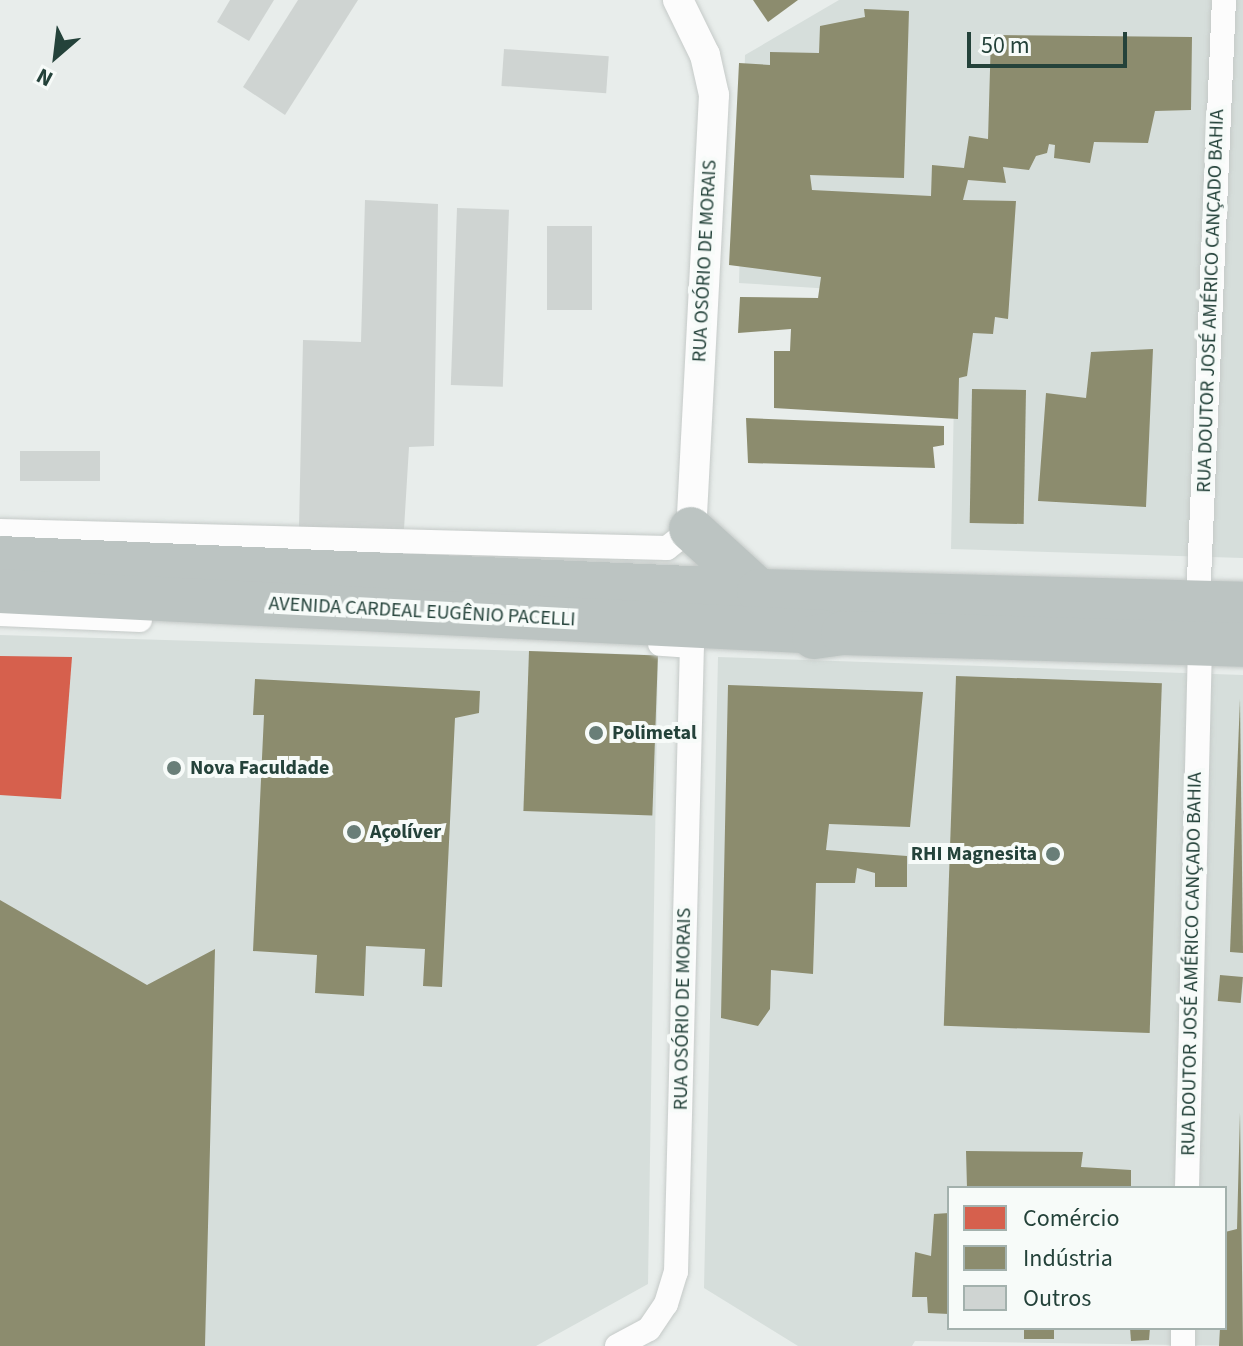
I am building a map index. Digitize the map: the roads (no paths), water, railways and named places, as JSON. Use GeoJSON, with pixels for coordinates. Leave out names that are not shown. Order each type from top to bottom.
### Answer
{"type":"FeatureCollection","features":[{"type":"Feature","properties":{"kind":"highway"},"geometry":{"type":"LineString","coordinates":[[691,529],[759,591]]}},
{"type":"Feature","properties":{"kind":"highway","name":"AVENIDA CARDEAL EUGÊNIO PACELLI"},"geometry":{"type":"LineString","coordinates":[[0,558],[759,591],[1199,623]]}},
{"type":"Feature","properties":{"kind":"highway","name":"AVENIDA CARDEAL EUGÊNIO PACELLI"},"geometry":{"type":"LineString","coordinates":[[0,591],[843,633]]}},
{"type":"Feature","properties":{"kind":"highway"},"geometry":{"type":"LineString","coordinates":[[692,646],[767,643],[843,633],[1199,623],[1243,604]]}},
{"type":"Feature","properties":{"kind":"highway"},"geometry":{"type":"LineString","coordinates":[[1199,623],[1243,645]]}},
{"type":"Feature","properties":{"kind":"street","name":"RUA OSÓRIO DE MORAIS"},"geometry":{"type":"LineString","coordinates":[[678,0],[705,55],[714,95],[691,529]]}},
{"type":"Feature","properties":{"kind":"street","name":"RUA DOUTOR JOSÉ AMÉRICO CANÇADO BAHIA"},"geometry":{"type":"LineString","coordinates":[[1187,1186],[1199,623],[1224,0]]}},
{"type":"Feature","properties":{"kind":"street"},"geometry":{"type":"LineString","coordinates":[[0,531],[667,548],[691,529]]}},
{"type":"Feature","properties":{"kind":"street","name":"AVENIDA CARDEAL EUGÊNIO PACELLI"},"geometry":{"type":"LineString","coordinates":[[0,614],[692,646]]}},
{"type":"Feature","properties":{"kind":"street","name":"RUA OSÓRIO DE MORAIS"},"geometry":{"type":"LineString","coordinates":[[617,1346],[649,1329],[666,1304],[676,1272],[692,646]]}},
{"type":"Feature","properties":{"kind":"place","name":"Polimetal"},"geometry":{"type":"Point","coordinates":[596,733]}},
{"type":"Feature","properties":{"kind":"place","name":"Nova Faculdade"},"geometry":{"type":"Point","coordinates":[174,768]}},
{"type":"Feature","properties":{"kind":"place","name":"Açolíver"},"geometry":{"type":"Point","coordinates":[354,832]}},
{"type":"Feature","properties":{"kind":"place","name":"RHI Magnesita"},"geometry":{"type":"Point","coordinates":[1053,854]}}]}
